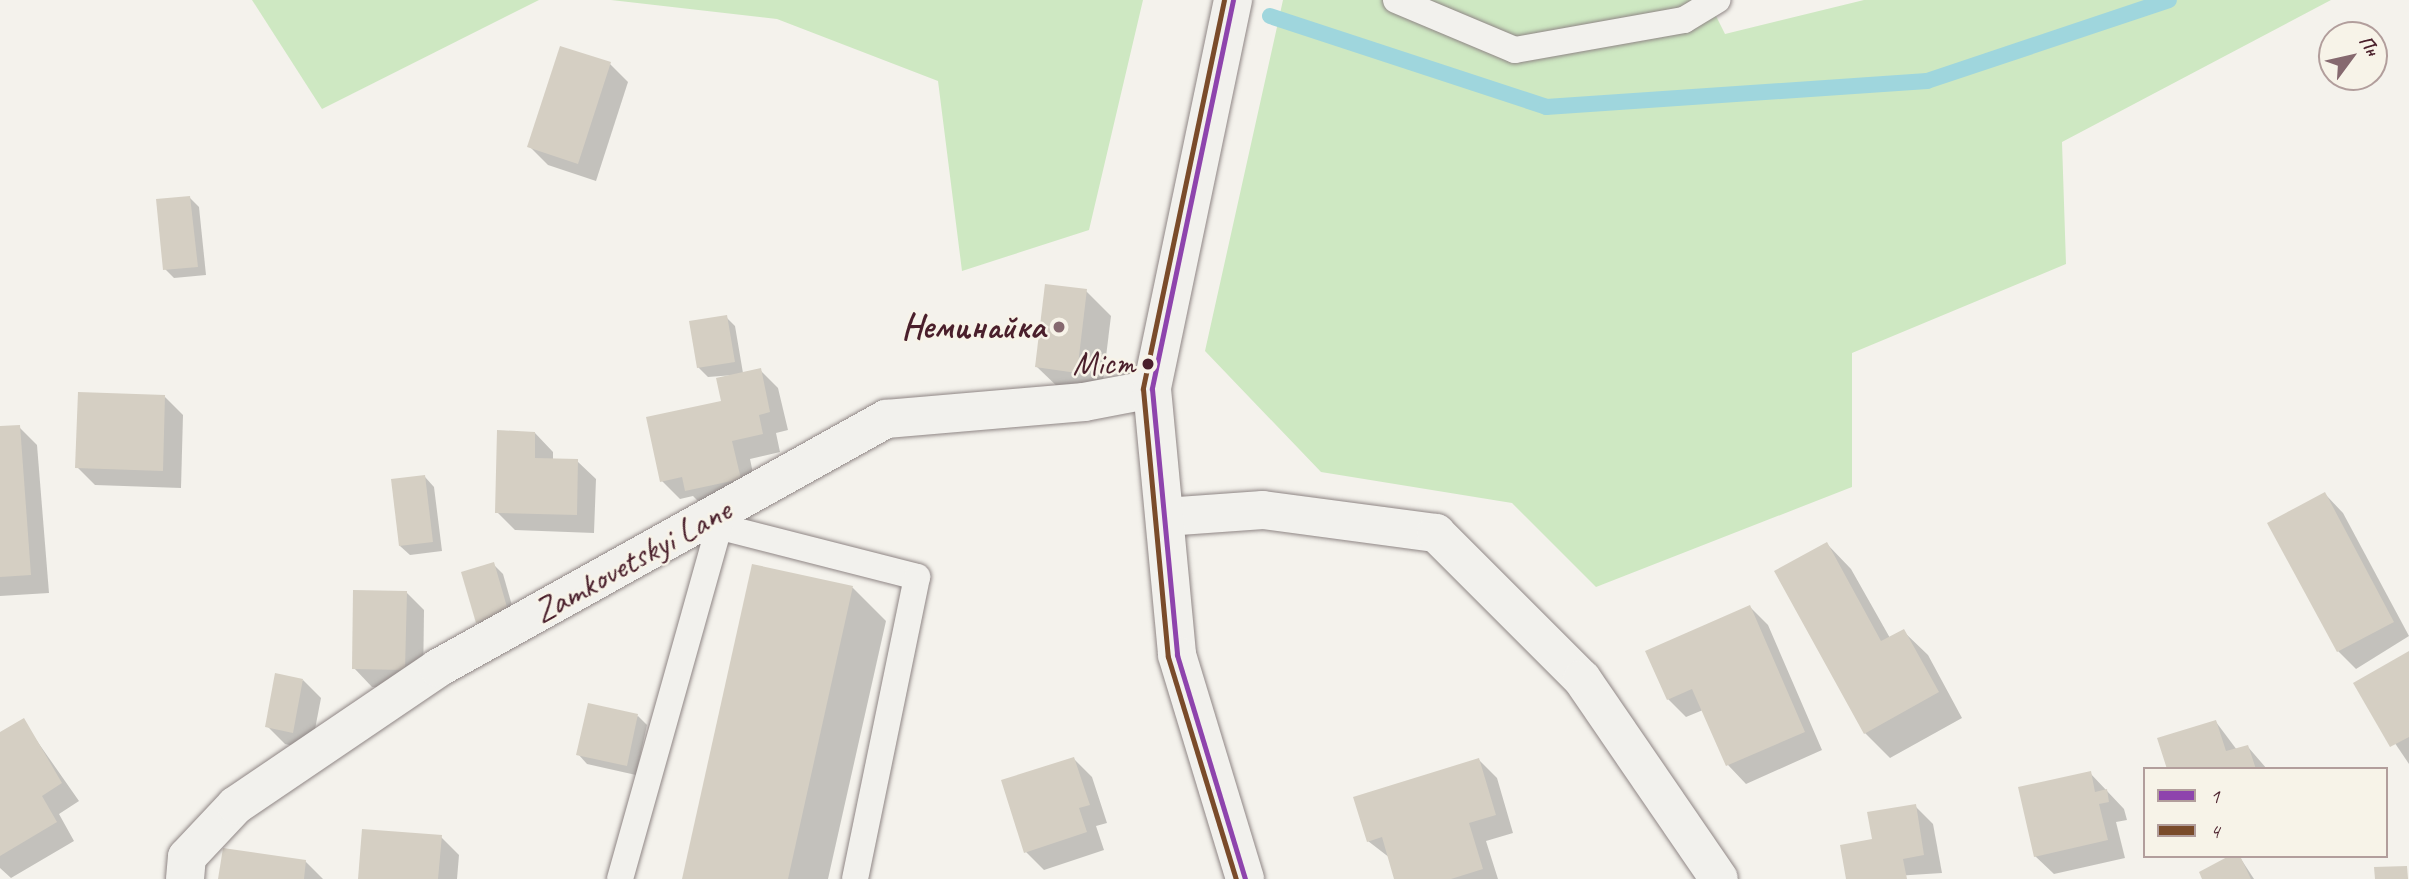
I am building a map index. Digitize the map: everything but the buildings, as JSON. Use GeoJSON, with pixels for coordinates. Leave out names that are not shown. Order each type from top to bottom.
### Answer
{"type":"FeatureCollection","features":[{"type":"Feature","properties":{"kind":"street"},"geometry":{"type":"LineString","coordinates":[[1233,0],[1152,389],[1177,655],[1245,879]]}},
{"type":"Feature","properties":{"kind":"street","name":"Zamkovetskyi Lane"},"geometry":{"type":"LineString","coordinates":[[185,879],[187,858],[236,805],[438,668],[710,524],[886,419],[1084,402],[1152,389]]}},
{"type":"Feature","properties":{"kind":"street"},"geometry":{"type":"LineString","coordinates":[[1165,517],[1263,510],[1436,533],[1582,679],[1719,879]]}},
{"type":"Feature","properties":{"kind":"lane"},"geometry":{"type":"LineString","coordinates":[[1396,0],[1515,50],[1685,20],[1717,0]]}},
{"type":"Feature","properties":{"kind":"lane"},"geometry":{"type":"LineString","coordinates":[[620,879],[710,524],[917,577],[855,879]]}},
{"type":"Feature","properties":{"kind":"green space"},"geometry":{"type":"Polygon","coordinates":[[[252,0],[539,0],[322,109],[252,0]]]}},
{"type":"Feature","properties":{"kind":"green space"},"geometry":{"type":"Polygon","coordinates":[[[611,0],[1143,0],[1089,230],[962,271],[938,81],[777,19],[611,0]]]}},
{"type":"Feature","properties":{"kind":"green space"},"geometry":{"type":"Polygon","coordinates":[[[1283,0],[1708,0],[1725,34],[1864,0],[2331,0],[2062,142],[2066,264],[1852,353],[1852,487],[1596,587],[1512,503],[1321,472],[1205,351],[1283,0]]]}},
{"type":"Feature","properties":{"kind":"waterway"},"geometry":{"type":"LineString","coordinates":[[1270,16],[1546,107],[1927,81],[2169,0]]}},
{"type":"Feature","properties":{"kind":"transit line","name":"4"},"geometry":{"type":"LineString","coordinates":[[1224,0],[1143,389],[1168,657],[1236,879]]}},
{"type":"Feature","properties":{"kind":"transit line","name":"1"},"geometry":{"type":"LineString","coordinates":[[1233,0],[1152,389],[1177,655],[1245,879]]}},
{"type":"Feature","properties":{"kind":"place","name":"Неминайка"},"geometry":{"type":"Point","coordinates":[1059,327]}},
{"type":"Feature","properties":{"kind":"place","name":"Міст"},"geometry":{"type":"Point","coordinates":[1148,364]}}]}
